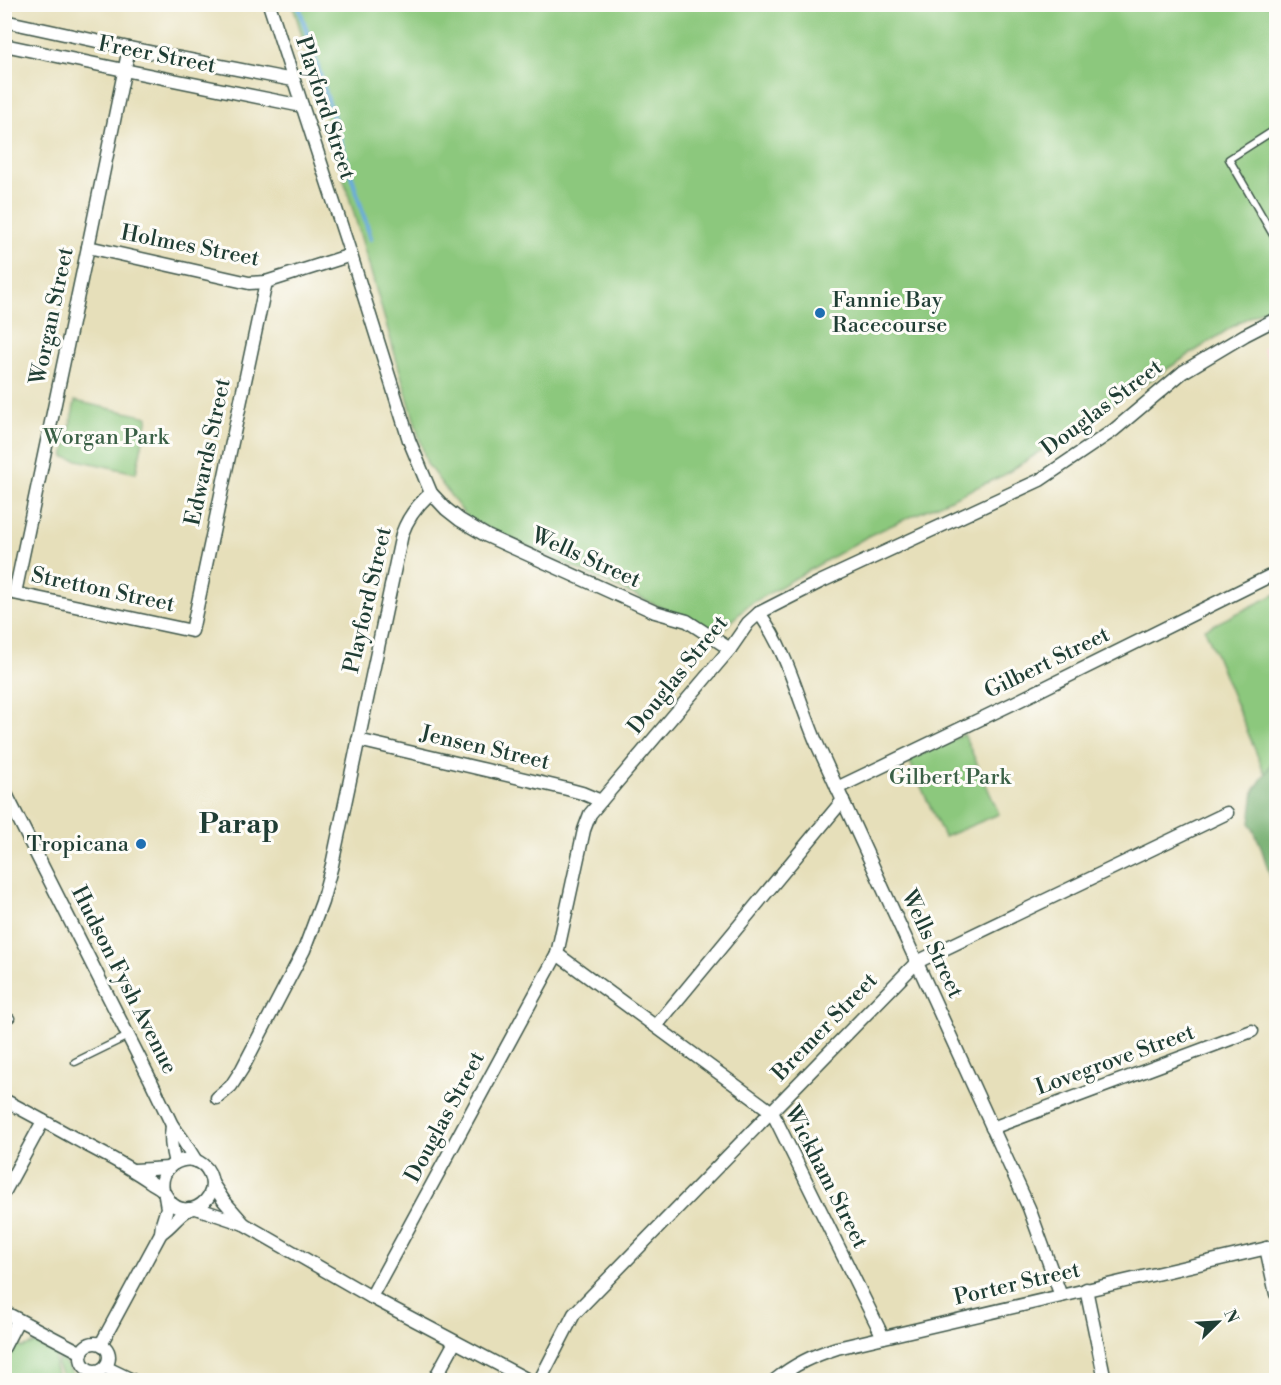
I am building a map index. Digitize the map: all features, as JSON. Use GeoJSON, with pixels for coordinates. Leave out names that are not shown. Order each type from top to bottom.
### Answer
{"type":"FeatureCollection","features":[{"type":"Feature","properties":{"kind":"street","name":"Playford Street"},"geometry":{"type":"LineString","coordinates":[[217,1098],[231,1086],[242,1069],[308,942],[332,865],[402,534],[414,510],[431,493],[409,441],[269,4]]}},
{"type":"Feature","properties":{"kind":"street","name":"Freer Street"},"geometry":{"type":"LineString","coordinates":[[4,21],[293,80]]}},
{"type":"Feature","properties":{"kind":"street","name":"Freer Street"},"geometry":{"type":"LineString","coordinates":[[4,45],[302,106]]}},
{"type":"Feature","properties":{"kind":"street","name":"Worgan Street"},"geometry":{"type":"LineString","coordinates":[[10,592],[88,248],[129,48]]}},
{"type":"Feature","properties":{"kind":"street","name":"Holmes Street"},"geometry":{"type":"LineString","coordinates":[[88,248],[249,283],[266,282],[351,255]]}},
{"type":"Feature","properties":{"kind":"street","name":"Edwards Street"},"geometry":{"type":"LineString","coordinates":[[192,631],[266,282]]}},
{"type":"Feature","properties":{"kind":"street","name":"Douglas Street"},"geometry":{"type":"LineString","coordinates":[[371,1297],[557,954],[590,814],[730,649],[747,623],[759,613],[831,577],[1040,480],[1114,430],[1183,372],[1276,319]]}},
{"type":"Feature","properties":{"kind":"street","name":"Wells Street"},"geometry":{"type":"LineString","coordinates":[[431,493],[460,520],[487,536],[655,612],[687,621],[730,649]]}},
{"type":"Feature","properties":{"kind":"street","name":"Gilbert Street"},"geometry":{"type":"LineString","coordinates":[[656,1026],[840,794],[1016,702],[1274,574]]}},
{"type":"Feature","properties":{"kind":"street","name":"Stretton Street"},"geometry":{"type":"LineString","coordinates":[[10,592],[192,631]]}},
{"type":"Feature","properties":{"kind":"street","name":"Wells Street"},"geometry":{"type":"LineString","coordinates":[[759,613],[776,639],[792,675],[807,720],[1029,1208],[1061,1296]]}},
{"type":"Feature","properties":{"kind":"street","name":"Jensen Street"},"geometry":{"type":"LineString","coordinates":[[358,740],[567,789],[602,801]]}},
{"type":"Feature","properties":{"kind":"street","name":"Hudson Fysh Avenue"},"geometry":{"type":"LineString","coordinates":[[4,790],[172,1125],[196,1161]]}},
{"type":"Feature","properties":{"kind":"street","name":"Bremer Street"},"geometry":{"type":"LineString","coordinates":[[540,1380],[574,1314],[917,962],[1227,813]]}},
{"type":"Feature","properties":{"kind":"street","name":"Wickham Street"},"geometry":{"type":"LineString","coordinates":[[557,954],[772,1112],[884,1337]]}},
{"type":"Feature","properties":{"kind":"street","name":"Lovegrove Street"},"geometry":{"type":"LineString","coordinates":[[992,1128],[1252,1031]]}},
{"type":"Feature","properties":{"kind":"street"},"geometry":{"type":"LineString","coordinates":[[4,1100],[135,1170],[164,1193],[168,1201],[178,1207],[193,1208],[244,1224],[371,1297],[528,1380]]}},
{"type":"Feature","properties":{"kind":"street"},"geometry":{"type":"LineString","coordinates":[[5,1191],[43,1121]]}},
{"type":"Feature","properties":{"kind":"street"},"geometry":{"type":"LineString","coordinates":[[101,1344],[161,1233],[167,1208],[163,1181],[171,1165],[172,1125]]}},
{"type":"Feature","properties":{"kind":"street"},"geometry":{"type":"LineString","coordinates":[[135,1170],[171,1165],[186,1160],[196,1161],[206,1167],[212,1183],[244,1224]]}},
{"type":"Feature","properties":{"kind":"street"},"geometry":{"type":"LineString","coordinates":[[161,1233],[171,1226],[176,1218],[205,1202],[212,1183]]}},
{"type":"Feature","properties":{"kind":"street"},"geometry":{"type":"LineString","coordinates":[[1271,1247],[1276,1294]]}},
{"type":"Feature","properties":{"kind":"street","name":"Porter Street"},"geometry":{"type":"LineString","coordinates":[[774,1380],[814,1355],[837,1348],[1271,1247]]}},
{"type":"Feature","properties":{"kind":"street"},"geometry":{"type":"LineString","coordinates":[[1086,1289],[1105,1380]]}},
{"type":"Feature","properties":{"kind":"street"},"geometry":{"type":"LineString","coordinates":[[4,1312],[82,1353]]}},
{"type":"Feature","properties":{"kind":"street"},"geometry":{"type":"LineString","coordinates":[[4,1347],[18,1320]]}},
{"type":"Feature","properties":{"kind":"street"},"geometry":{"type":"LineString","coordinates":[[434,1380],[455,1342]]}},
{"type":"Feature","properties":{"kind":"street"},"geometry":{"type":"LineString","coordinates":[[101,1344],[108,1350],[108,1363],[97,1371],[88,1369],[82,1362],[82,1353],[87,1345],[101,1344]]}},
{"type":"Feature","properties":{"kind":"street"},"geometry":{"type":"LineString","coordinates":[[105,1367],[132,1380]]}},
{"type":"Feature","properties":{"kind":"lane"},"geometry":{"type":"LineString","coordinates":[[1276,129],[1229,159],[1276,240]]}},
{"type":"Feature","properties":{"kind":"lane"},"geometry":{"type":"LineString","coordinates":[[4,1023],[11,1017]]}},
{"type":"Feature","properties":{"kind":"lane"},"geometry":{"type":"LineString","coordinates":[[75,1062],[129,1036]]}},
{"type":"Feature","properties":{"kind":"shaded area"},"geometry":{"type":"Polygon","coordinates":[[[1276,342],[1276,378],[1262,348],[1276,342]]]}},
{"type":"Feature","properties":{"kind":"green space","name":"Fannie Bay Racecourse"},"geometry":{"type":"Polygon","coordinates":[[[293,5],[1276,5],[1276,303],[1238,323],[1004,475],[870,535],[747,606],[719,634],[468,519],[427,464],[293,5]]]}},
{"type":"Feature","properties":{"kind":"green space","name":"Worgan Park"},"geometry":{"type":"Polygon","coordinates":[[[75,401],[148,417],[136,473],[64,457],[75,401]]]}},
{"type":"Feature","properties":{"kind":"green space"},"geometry":{"type":"Polygon","coordinates":[[[1276,594],[1276,768],[1265,774],[1205,629],[1276,594]]]}},
{"type":"Feature","properties":{"kind":"green space","name":"Gilbert Park"},"geometry":{"type":"Polygon","coordinates":[[[964,734],[999,814],[944,837],[909,760],[964,734]]]}},
{"type":"Feature","properties":{"kind":"green space"},"geometry":{"type":"Polygon","coordinates":[[[1276,756],[1276,894],[1260,844],[1250,823],[1254,791],[1276,756]]]}},
{"type":"Feature","properties":{"kind":"green space"},"geometry":{"type":"Polygon","coordinates":[[[18,1342],[22,1348],[35,1343],[56,1354],[55,1367],[59,1380],[5,1380],[5,1365],[18,1342]]]}},
{"type":"Feature","properties":{"kind":"green space"},"geometry":{"type":"Polygon","coordinates":[[[59,1358],[78,1380],[64,1380],[57,1365],[59,1358]]]}},
{"type":"Feature","properties":{"kind":"waterway"},"geometry":{"type":"LineString","coordinates":[[298,4],[371,239]]}},
{"type":"Feature","properties":{"kind":"place","name":"Fannie Bay Racecourse"},"geometry":{"type":"Point","coordinates":[820,313]}},
{"type":"Feature","properties":{"kind":"place","name":"Tropicana"},"geometry":{"type":"Point","coordinates":[141,844]}},
{"type":"Feature","properties":{"kind":"district","name":"Parap"},"geometry":{"type":"Point","coordinates":[239,824]}}]}
